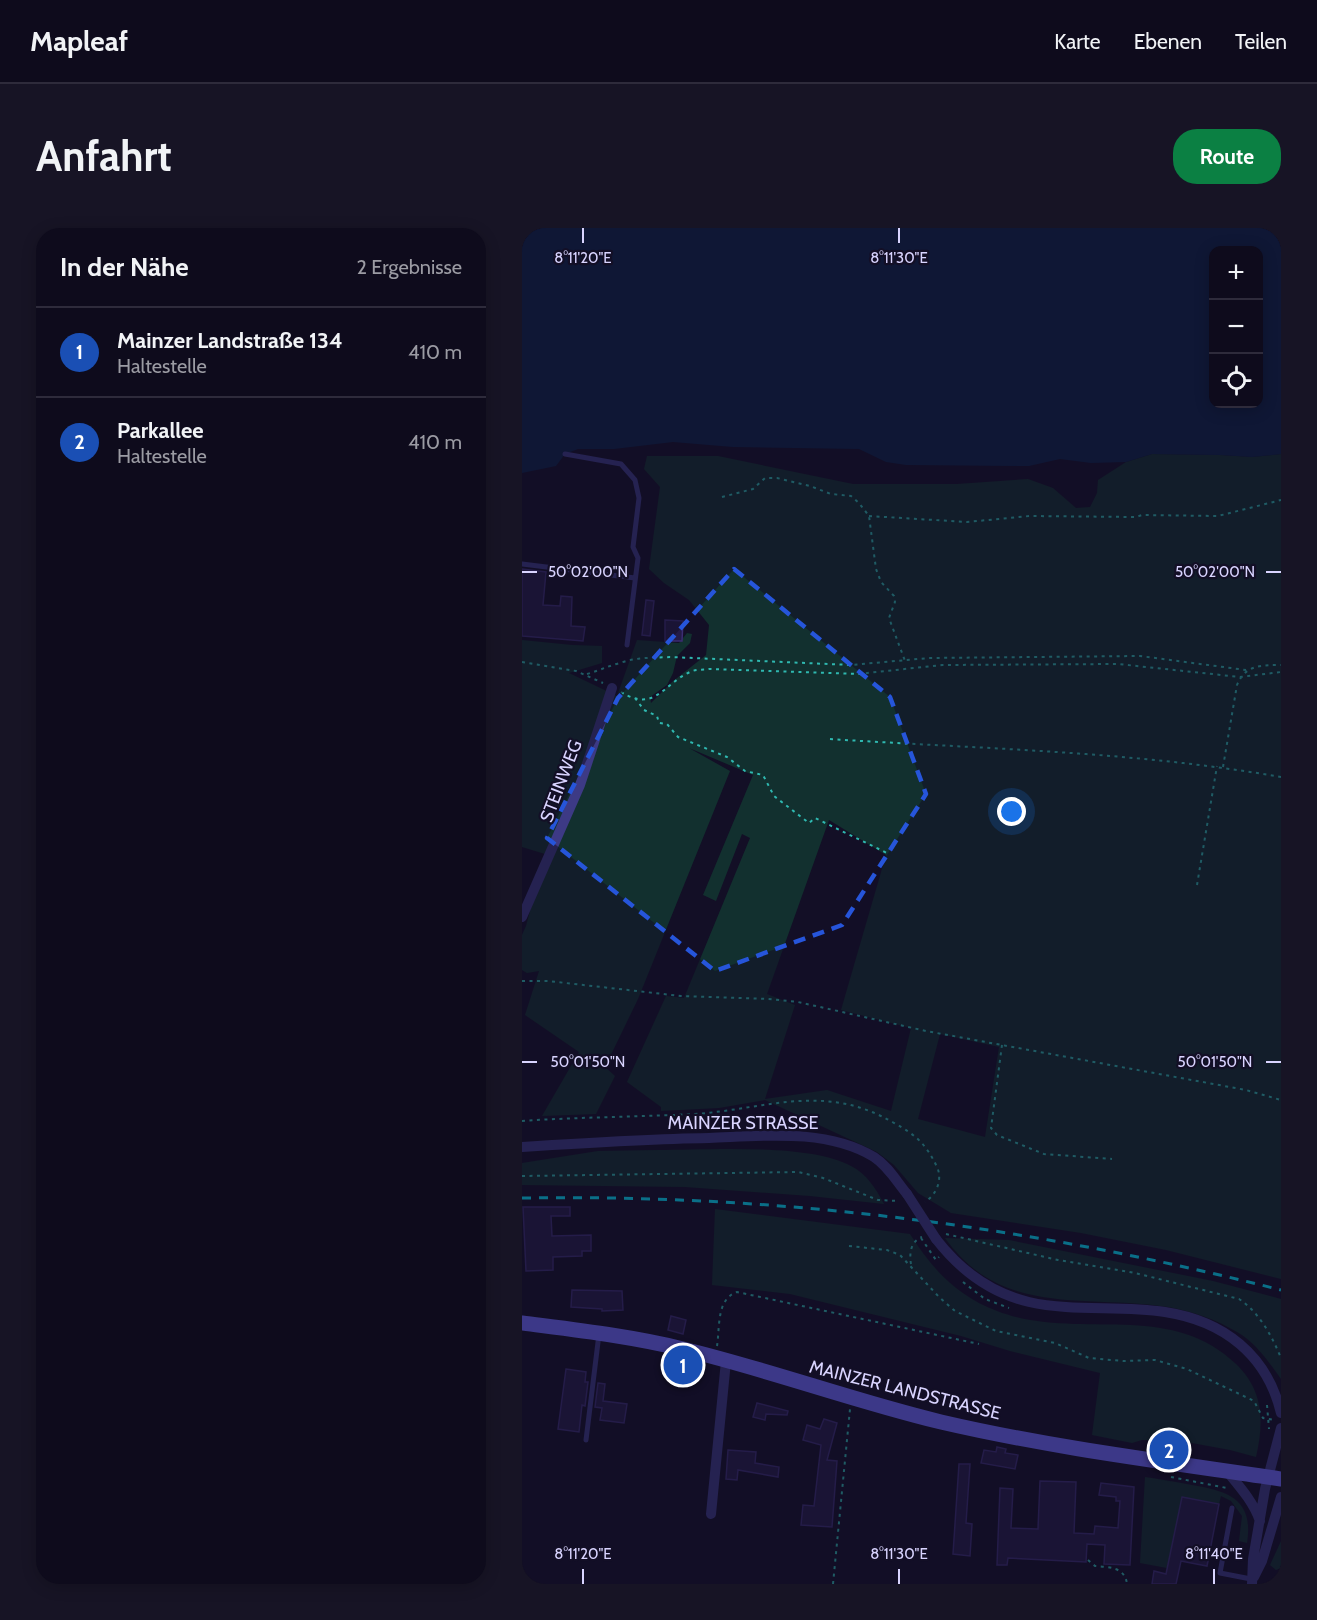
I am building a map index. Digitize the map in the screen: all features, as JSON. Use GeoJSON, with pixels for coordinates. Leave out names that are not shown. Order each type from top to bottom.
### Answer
{"type":"FeatureCollection","features":[{"type":"Feature","properties":{"kind":"main road","name":"MAINZER LANDSTRASSE"},"geometry":{"type":"LineString","coordinates":[[522,1323],[600,1332],[656,1342],[896,1411],[983,1431],[1093,1451],[1274,1478]]}},
{"type":"Feature","properties":{"kind":"street","name":"STEINWEG"},"geometry":{"type":"LineString","coordinates":[[522,917],[580,785],[612,688]]}},
{"type":"Feature","properties":{"kind":"street","name":"MAINZER STRASSE"},"geometry":{"type":"LineString","coordinates":[[522,1147],[625,1140],[779,1136],[826,1140],[856,1149],[875,1158],[890,1171],[933,1238],[962,1269],[980,1282],[1009,1296],[1052,1306],[1166,1312],[1190,1318],[1221,1331],[1241,1344],[1258,1363],[1268,1377],[1281,1413]]}},
{"type":"Feature","properties":{"kind":"street"},"geometry":{"type":"LineString","coordinates":[[711,1514],[720,1359]]}},
{"type":"Feature","properties":{"kind":"street"},"geometry":{"type":"LineString","coordinates":[[1253,1582],[1253,1559],[1260,1521],[1274,1478],[1281,1428]]}},
{"type":"Feature","properties":{"kind":"street"},"geometry":{"type":"LineString","coordinates":[[1226,1470],[1256,1509],[1260,1521]]}},
{"type":"Feature","properties":{"kind":"street"},"geometry":{"type":"LineString","coordinates":[[1253,1582],[1262,1561],[1281,1497]]}},
{"type":"Feature","properties":{"kind":"lane"},"geometry":{"type":"LineString","coordinates":[[565,454],[621,464],[635,480],[639,498],[633,547],[638,558],[627,645]]}},
{"type":"Feature","properties":{"kind":"lane"},"geometry":{"type":"LineString","coordinates":[[522,564],[635,578]]}},
{"type":"Feature","properties":{"kind":"lane"},"geometry":{"type":"LineString","coordinates":[[586,1440],[600,1332]]}},
{"type":"Feature","properties":{"kind":"lane"},"geometry":{"type":"LineString","coordinates":[[1232,1508],[1220,1573],[1253,1582]]}},
{"type":"Feature","properties":{"kind":"path"},"geometry":{"type":"LineString","coordinates":[[722,498],[753,489],[765,478],[777,478],[831,494],[851,496],[859,503],[869,516],[876,569],[881,582],[894,596],[895,602],[889,618],[905,661]]}},
{"type":"Feature","properties":{"kind":"path"},"geometry":{"type":"LineString","coordinates":[[869,516],[967,522],[1030,516],[1136,518],[1142,515],[1218,516],[1281,500]]}},
{"type":"Feature","properties":{"kind":"path"},"geometry":{"type":"LineString","coordinates":[[586,674],[621,662],[670,657],[851,665],[929,658],[1140,656],[1246,670],[1266,665],[1281,665]]}},
{"type":"Feature","properties":{"kind":"path"},"geometry":{"type":"LineString","coordinates":[[522,662],[586,674],[635,698],[654,698],[692,671],[709,669],[858,674],[942,665],[1107,664],[1240,676],[1281,672]]}},
{"type":"Feature","properties":{"kind":"path"},"geometry":{"type":"LineString","coordinates":[[1223,767],[1237,685],[1240,676],[1246,670]]}},
{"type":"Feature","properties":{"kind":"path"},"geometry":{"type":"LineString","coordinates":[[635,698],[644,710],[657,716],[659,723],[667,724],[678,737],[727,758],[744,771],[763,776],[774,796],[809,823],[815,819],[889,854]]}},
{"type":"Feature","properties":{"kind":"path"},"geometry":{"type":"LineString","coordinates":[[830,739],[983,747],[1217,766],[1281,777]]}},
{"type":"Feature","properties":{"kind":"path"},"geometry":{"type":"LineString","coordinates":[[1197,885],[1217,766]]}},
{"type":"Feature","properties":{"kind":"path"},"geometry":{"type":"LineString","coordinates":[[522,982],[548,981],[681,996],[798,1002],[926,1031],[1246,1090],[1281,1100]]}},
{"type":"Feature","properties":{"kind":"path"},"geometry":{"type":"LineString","coordinates":[[1002,1045],[992,1128],[997,1135],[1044,1154],[1112,1159]]}},
{"type":"Feature","properties":{"kind":"path"},"geometry":{"type":"LineString","coordinates":[[522,1121],[698,1113],[784,1101],[821,1100],[855,1106],[885,1118],[914,1134],[927,1149],[939,1170],[940,1182],[927,1202],[917,1201]]}},
{"type":"Feature","properties":{"kind":"path"},"geometry":{"type":"LineString","coordinates":[[522,1176],[798,1172],[824,1178],[878,1200],[907,1198]]}},
{"type":"Feature","properties":{"kind":"path"},"geometry":{"type":"LineString","coordinates":[[911,1264],[909,1254],[916,1240],[920,1237],[933,1238],[947,1234],[1058,1260],[1135,1273],[1239,1299],[1260,1319],[1281,1359]]}},
{"type":"Feature","properties":{"kind":"path"},"geometry":{"type":"LineString","coordinates":[[920,1237],[936,1260]]}},
{"type":"Feature","properties":{"kind":"path"},"geometry":{"type":"LineString","coordinates":[[933,1238],[945,1263]]}},
{"type":"Feature","properties":{"kind":"path"},"geometry":{"type":"LineString","coordinates":[[849,1246],[887,1250],[900,1255],[955,1311],[996,1331],[1055,1343],[1089,1358],[1123,1361],[1155,1360],[1187,1369],[1254,1401],[1263,1418],[1281,1421]]}},
{"type":"Feature","properties":{"kind":"path"},"geometry":{"type":"LineString","coordinates":[[958,1278],[985,1299],[1017,1310]]}},
{"type":"Feature","properties":{"kind":"path"},"geometry":{"type":"LineString","coordinates":[[720,1359],[724,1302],[730,1294],[737,1292],[979,1344]]}},
{"type":"Feature","properties":{"kind":"path"},"geometry":{"type":"LineString","coordinates":[[1266,1400],[1269,1430]]}},
{"type":"Feature","properties":{"kind":"path"},"geometry":{"type":"LineString","coordinates":[[833,1584],[850,1409]]}},
{"type":"Feature","properties":{"kind":"path"},"geometry":{"type":"LineString","coordinates":[[1161,1475],[1225,1487],[1233,1492]]}},
{"type":"Feature","properties":{"kind":"path"},"geometry":{"type":"LineString","coordinates":[[1088,1560],[1095,1566],[1113,1567],[1121,1571],[1127,1584]]}},
{"type":"Feature","properties":{"kind":"highlighted area"},"geometry":{"type":"Polygon","coordinates":[[[734,569],[890,697],[926,794],[842,925],[715,971],[547,838],[618,698],[734,569]]]}},
{"type":"Feature","properties":{"kind":"green space"},"geometry":{"type":"Polygon","coordinates":[[[1152,454],[1252,457],[1281,454],[1281,1279],[1166,1250],[1081,1233],[951,1213],[918,1193],[894,1165],[877,1152],[765,1100],[719,1108],[661,1111],[661,1107],[627,1082],[666,996],[684,998],[750,838],[742,834],[716,901],[703,895],[753,775],[689,748],[730,771],[638,999],[605,1067],[615,1076],[596,1114],[542,1116],[579,1052],[525,1015],[539,971],[527,973],[522,970],[522,935],[545,854],[522,847],[522,640],[602,646],[602,663],[569,673],[617,696],[637,640],[679,643],[687,633],[692,634],[690,643],[677,656],[667,685],[650,697],[651,703],[672,682],[706,655],[709,625],[689,600],[664,583],[649,569],[660,487],[644,469],[647,456],[718,456],[853,484],[957,484],[1028,479],[1053,488],[1076,508],[1090,507],[1097,493],[1098,480],[1126,462],[1152,454]],[[829,820],[767,994],[795,1005],[765,1099],[827,1090],[891,1111],[911,1028],[841,1010],[886,855],[829,820]],[[940,1034],[918,1119],[985,1137],[999,1047],[940,1034]]]}},
{"type":"Feature","properties":{"kind":"green space"},"geometry":{"type":"Polygon","coordinates":[[[730,1149],[785,1151],[833,1159],[862,1173],[884,1204],[685,1187],[522,1185],[522,1163],[598,1151],[730,1149]]]}},
{"type":"Feature","properties":{"kind":"green space"},"geometry":{"type":"Polygon","coordinates":[[[715,1209],[910,1234],[927,1259],[947,1280],[970,1298],[997,1311],[1027,1320],[1152,1327],[1181,1333],[1209,1344],[1236,1364],[1245,1374],[1257,1396],[1261,1419],[1256,1457],[1181,1441],[1142,1440],[1132,1443],[1092,1435],[1100,1373],[790,1294],[712,1285],[715,1209]]]}},
{"type":"Feature","properties":{"kind":"green space"},"geometry":{"type":"Polygon","coordinates":[[[945,1238],[1009,1240],[1213,1281],[1281,1299],[1281,1379],[1250,1341],[1213,1320],[1168,1307],[1076,1301],[1019,1292],[992,1281],[968,1263],[945,1238]]]}},
{"type":"Feature","properties":{"kind":"green space"},"geometry":{"type":"Polygon","coordinates":[[[1145,1477],[1205,1487],[1227,1494],[1236,1500],[1246,1516],[1247,1543],[1239,1541],[1242,1516],[1231,1501],[1221,1496],[1219,1504],[1182,1497],[1198,1546],[1173,1541],[1167,1568],[1140,1563],[1145,1477]]]}},
{"type":"Feature","properties":{"kind":"green space"},"geometry":{"type":"Polygon","coordinates":[[[1281,1541],[1281,1568],[1276,1570],[1270,1565],[1281,1541]]]}},
{"type":"Feature","properties":{"kind":"water"},"geometry":{"type":"Polygon","coordinates":[[[522,228],[1281,228],[1281,454],[1252,457],[1152,454],[1126,462],[1091,463],[1060,459],[1029,466],[906,465],[886,462],[859,449],[733,447],[673,442],[614,449],[578,449],[565,454],[556,466],[522,473],[522,228]]]}},
{"type":"Feature","properties":{"kind":"building"},"geometry":{"type":"Polygon","coordinates":[[[522,569],[546,572],[543,605],[560,606],[561,596],[572,597],[571,626],[585,627],[583,641],[522,636],[522,569]]]}},
{"type":"Feature","properties":{"kind":"building"},"geometry":{"type":"Polygon","coordinates":[[[646,600],[654,601],[650,636],[642,635],[646,600]]]}},
{"type":"Feature","properties":{"kind":"building"},"geometry":{"type":"Polygon","coordinates":[[[665,620],[683,621],[682,641],[665,641],[665,620]]]}},
{"type":"Feature","properties":{"kind":"building"},"geometry":{"type":"Polygon","coordinates":[[[523,1207],[570,1207],[570,1216],[551,1216],[552,1236],[591,1235],[591,1251],[582,1251],[582,1256],[553,1257],[553,1270],[526,1271],[523,1207]]]}},
{"type":"Feature","properties":{"kind":"building"},"geometry":{"type":"Polygon","coordinates":[[[572,1290],[622,1291],[623,1310],[602,1311],[602,1309],[571,1307],[572,1290]]]}},
{"type":"Feature","properties":{"kind":"building"},"geometry":{"type":"Polygon","coordinates":[[[671,1316],[686,1320],[683,1334],[668,1330],[671,1316]]]}},
{"type":"Feature","properties":{"kind":"building"},"geometry":{"type":"Polygon","coordinates":[[[566,1369],[586,1372],[585,1382],[588,1382],[585,1406],[582,1405],[579,1432],[558,1429],[566,1369]]]}},
{"type":"Feature","properties":{"kind":"building"},"geometry":{"type":"Polygon","coordinates":[[[598,1383],[605,1384],[603,1401],[627,1404],[624,1423],[600,1420],[602,1408],[595,1407],[598,1383]]]}},
{"type":"Feature","properties":{"kind":"building"},"geometry":{"type":"Polygon","coordinates":[[[757,1403],[788,1411],[787,1415],[766,1414],[765,1420],[753,1417],[757,1403]]]}},
{"type":"Feature","properties":{"kind":"building"},"geometry":{"type":"Polygon","coordinates":[[[824,1419],[837,1423],[827,1460],[837,1461],[832,1527],[801,1525],[803,1505],[814,1506],[821,1445],[803,1440],[807,1425],[820,1429],[824,1419]]]}},
{"type":"Feature","properties":{"kind":"building"},"geometry":{"type":"Polygon","coordinates":[[[997,1447],[1006,1449],[1005,1453],[1018,1455],[1015,1469],[981,1463],[984,1450],[996,1452],[997,1447]]]}},
{"type":"Feature","properties":{"kind":"building"},"geometry":{"type":"Polygon","coordinates":[[[728,1450],[756,1452],[755,1463],[779,1467],[778,1477],[738,1470],[737,1480],[726,1479],[728,1450]]]}},
{"type":"Feature","properties":{"kind":"building"},"geometry":{"type":"Polygon","coordinates":[[[959,1464],[970,1464],[966,1523],[972,1524],[970,1556],[953,1554],[959,1464]]]}},
{"type":"Feature","properties":{"kind":"building"},"geometry":{"type":"Polygon","coordinates":[[[1040,1481],[1076,1482],[1074,1533],[1094,1534],[1095,1526],[1118,1528],[1120,1501],[1116,1501],[1116,1497],[1099,1495],[1101,1483],[1134,1487],[1130,1565],[1104,1564],[1105,1545],[1087,1544],[1086,1562],[1008,1558],[1007,1565],[997,1565],[1000,1488],[1013,1489],[1011,1528],[1038,1529],[1040,1481]]]}},
{"type":"Feature","properties":{"kind":"building"},"geometry":{"type":"Polygon","coordinates":[[[1182,1497],[1219,1504],[1207,1566],[1181,1561],[1176,1584],[1152,1584],[1154,1571],[1166,1574],[1182,1497]]]}},
{"type":"Feature","properties":{"kind":"railway"},"geometry":{"type":"LineString","coordinates":[[522,1198],[619,1198],[715,1202],[810,1208],[905,1218],[1093,1248],[1281,1290]]}},
{"type":"Feature","properties":{"kind":"place","name":"Mainzer Landstraße 134"},"geometry":{"type":"Point","coordinates":[683,1365]}},
{"type":"Feature","properties":{"kind":"place","name":"Parkallee"},"geometry":{"type":"Point","coordinates":[1169,1450]}}]}
